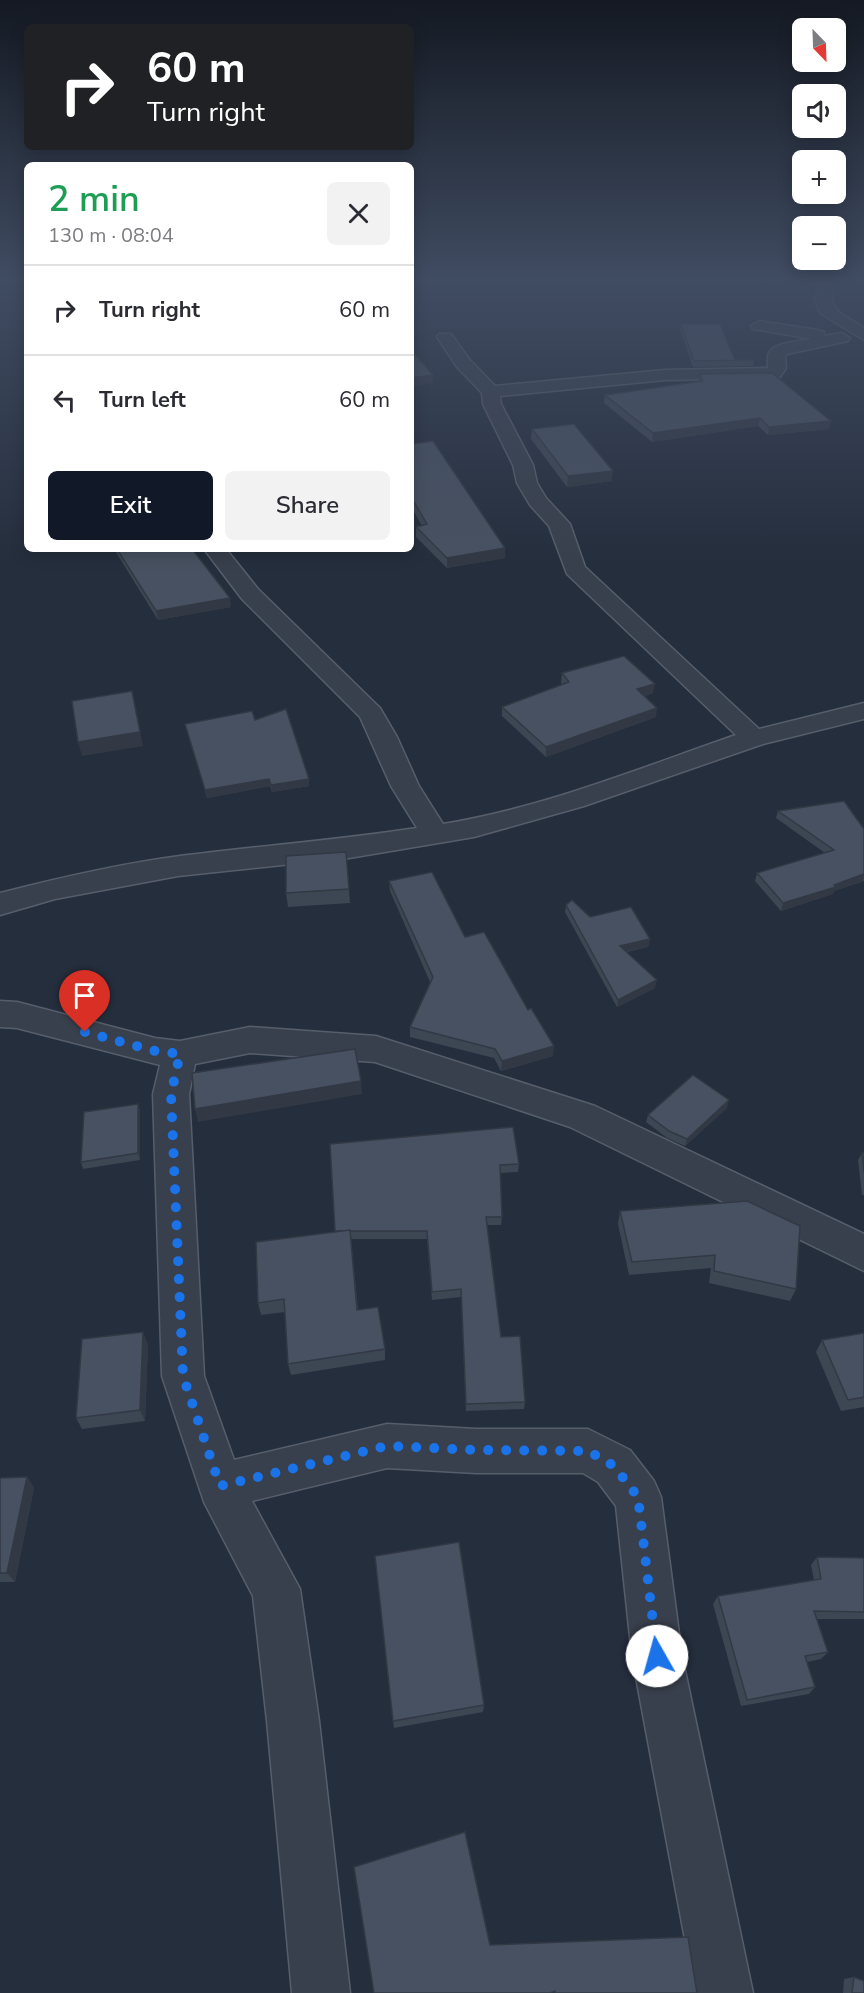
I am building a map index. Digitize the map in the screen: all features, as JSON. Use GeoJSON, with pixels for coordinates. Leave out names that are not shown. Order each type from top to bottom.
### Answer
{"type":"FeatureCollection","features":[{"type":"Feature","properties":{"kind":"street"},"geometry":{"type":"LineString","coordinates":[[473,374],[490,392],[499,421],[524,465],[527,483],[537,501],[559,524],[575,569],[603,598],[754,738]]}},
{"type":"Feature","properties":{"kind":"street"},"geometry":{"type":"LineString","coordinates":[[490,392],[665,375],[719,374]]}},
{"type":"Feature","properties":{"kind":"street"},"geometry":{"type":"LineString","coordinates":[[217,552],[250,594],[371,713],[405,786],[435,834]]}},
{"type":"Feature","properties":{"kind":"street"},"geometry":{"type":"LineString","coordinates":[[0,904],[56,889],[178,866],[348,848],[474,828],[573,800],[754,738],[864,711]]}},
{"type":"Feature","properties":{"kind":"street"},"geometry":{"type":"LineString","coordinates":[[0,1014],[17,1015],[155,1051],[180,1054],[250,1040],[376,1049],[582,1116],[864,1253]]}},
{"type":"Feature","properties":{"kind":"street"},"geometry":{"type":"LineString","coordinates":[[180,1054],[171,1094],[183,1376],[220,1486],[253,1552],[276,1589],[293,1721],[321,1993]]}},
{"type":"Feature","properties":{"kind":"street"},"geometry":{"type":"LineString","coordinates":[[220,1486],[387,1446],[588,1451],[614,1466],[638,1497],[657,1656],[724,1993]]}},
{"type":"Feature","properties":{"kind":"building"},"geometry":{"type":"Polygon","coordinates":[[[414,374],[433,375],[414,378],[414,374]]]}},
{"type":"Feature","properties":{"kind":"building"},"geometry":{"type":"Polygon","coordinates":[[[700,374],[773,374],[831,421],[769,427],[760,418],[653,433],[605,395],[702,381],[700,374]]]}},
{"type":"Feature","properties":{"kind":"building"},"geometry":{"type":"Polygon","coordinates":[[[574,424],[613,471],[568,476],[532,429],[574,424]]]}},
{"type":"Feature","properties":{"kind":"building"},"geometry":{"type":"Polygon","coordinates":[[[433,441],[505,548],[447,558],[416,527],[427,524],[414,502],[414,444],[433,441]]]}},
{"type":"Feature","properties":{"kind":"building"},"geometry":{"type":"Polygon","coordinates":[[[119,552],[194,552],[230,598],[156,611],[119,552]]]}},
{"type":"Feature","properties":{"kind":"building"},"geometry":{"type":"Polygon","coordinates":[[[624,656],[655,684],[637,689],[657,708],[546,747],[502,707],[569,682],[562,673],[624,656]]]}},
{"type":"Feature","properties":{"kind":"building"},"geometry":{"type":"Polygon","coordinates":[[[132,691],[140,732],[78,742],[72,701],[132,691]]]}},
{"type":"Feature","properties":{"kind":"building"},"geometry":{"type":"Polygon","coordinates":[[[286,709],[309,779],[271,785],[269,779],[205,790],[185,724],[252,711],[255,720],[286,709]]]}},
{"type":"Feature","properties":{"kind":"building"},"geometry":{"type":"Polygon","coordinates":[[[844,801],[864,829],[864,874],[834,885],[836,887],[783,903],[757,873],[834,850],[778,811],[844,801]]]}},
{"type":"Feature","properties":{"kind":"building"},"geometry":{"type":"Polygon","coordinates":[[[346,852],[349,889],[286,893],[286,856],[346,852]]]}},
{"type":"Feature","properties":{"kind":"building"},"geometry":{"type":"Polygon","coordinates":[[[432,872],[465,937],[484,932],[528,1010],[531,1008],[554,1046],[502,1061],[495,1049],[410,1027],[433,977],[389,881],[432,872]]]}},
{"type":"Feature","properties":{"kind":"building"},"geometry":{"type":"Polygon","coordinates":[[[572,900],[590,917],[631,907],[650,939],[620,946],[657,980],[618,1000],[566,905],[572,900]]]}},
{"type":"Feature","properties":{"kind":"building"},"geometry":{"type":"Polygon","coordinates":[[[355,1049],[361,1081],[195,1109],[192,1073],[355,1049]]]}},
{"type":"Feature","properties":{"kind":"building"},"geometry":{"type":"Polygon","coordinates":[[[693,1075],[729,1100],[687,1139],[669,1131],[648,1115],[693,1075]]]}},
{"type":"Feature","properties":{"kind":"building"},"geometry":{"type":"Polygon","coordinates":[[[138,1104],[138,1153],[81,1162],[84,1112],[138,1104]]]}},
{"type":"Feature","properties":{"kind":"building"},"geometry":{"type":"Polygon","coordinates":[[[513,1127],[519,1164],[500,1165],[502,1217],[486,1217],[501,1337],[520,1336],[525,1402],[466,1404],[461,1289],[432,1292],[427,1231],[335,1231],[330,1144],[513,1127]]]}},
{"type":"Feature","properties":{"kind":"building"},"geometry":{"type":"Polygon","coordinates":[[[747,1201],[800,1226],[796,1289],[714,1271],[715,1255],[632,1262],[620,1211],[747,1201]]]}},
{"type":"Feature","properties":{"kind":"building"},"geometry":{"type":"Polygon","coordinates":[[[350,1230],[357,1310],[378,1307],[385,1349],[288,1364],[284,1299],[258,1303],[256,1242],[350,1230]]]}},
{"type":"Feature","properties":{"kind":"building"},"geometry":{"type":"Polygon","coordinates":[[[143,1332],[140,1410],[76,1418],[82,1339],[143,1332]]]}},
{"type":"Feature","properties":{"kind":"building"},"geometry":{"type":"Polygon","coordinates":[[[864,1333],[864,1397],[848,1400],[822,1340],[864,1333]]]}},
{"type":"Feature","properties":{"kind":"building"},"geometry":{"type":"Polygon","coordinates":[[[27,1477],[7,1573],[0,1573],[0,1478],[27,1477]]]}},
{"type":"Feature","properties":{"kind":"building"},"geometry":{"type":"Polygon","coordinates":[[[459,1542],[484,1705],[393,1721],[375,1556],[459,1542]]]}},
{"type":"Feature","properties":{"kind":"building"},"geometry":{"type":"Polygon","coordinates":[[[817,1557],[864,1558],[864,1612],[814,1611],[828,1652],[805,1656],[815,1687],[747,1700],[718,1596],[821,1579],[817,1557]]]}},
{"type":"Feature","properties":{"kind":"building"},"geometry":{"type":"Polygon","coordinates":[[[465,1832],[490,1945],[688,1937],[697,1993],[555,1993],[555,1991],[550,1993],[374,1993],[354,1867],[465,1832]]]}},
{"type":"Feature","properties":{"kind":"building"},"geometry":{"type":"Polygon","coordinates":[[[854,1977],[864,1981],[864,1993],[852,1993],[854,1977]]]}},
{"type":"Feature","properties":{"kind":"route"},"geometry":{"type":"LineString","coordinates":[[85,1032],[155,1051],[180,1054],[171,1094],[183,1376],[220,1486],[387,1446],[588,1451],[614,1466],[638,1497],[657,1656]]}}]}
